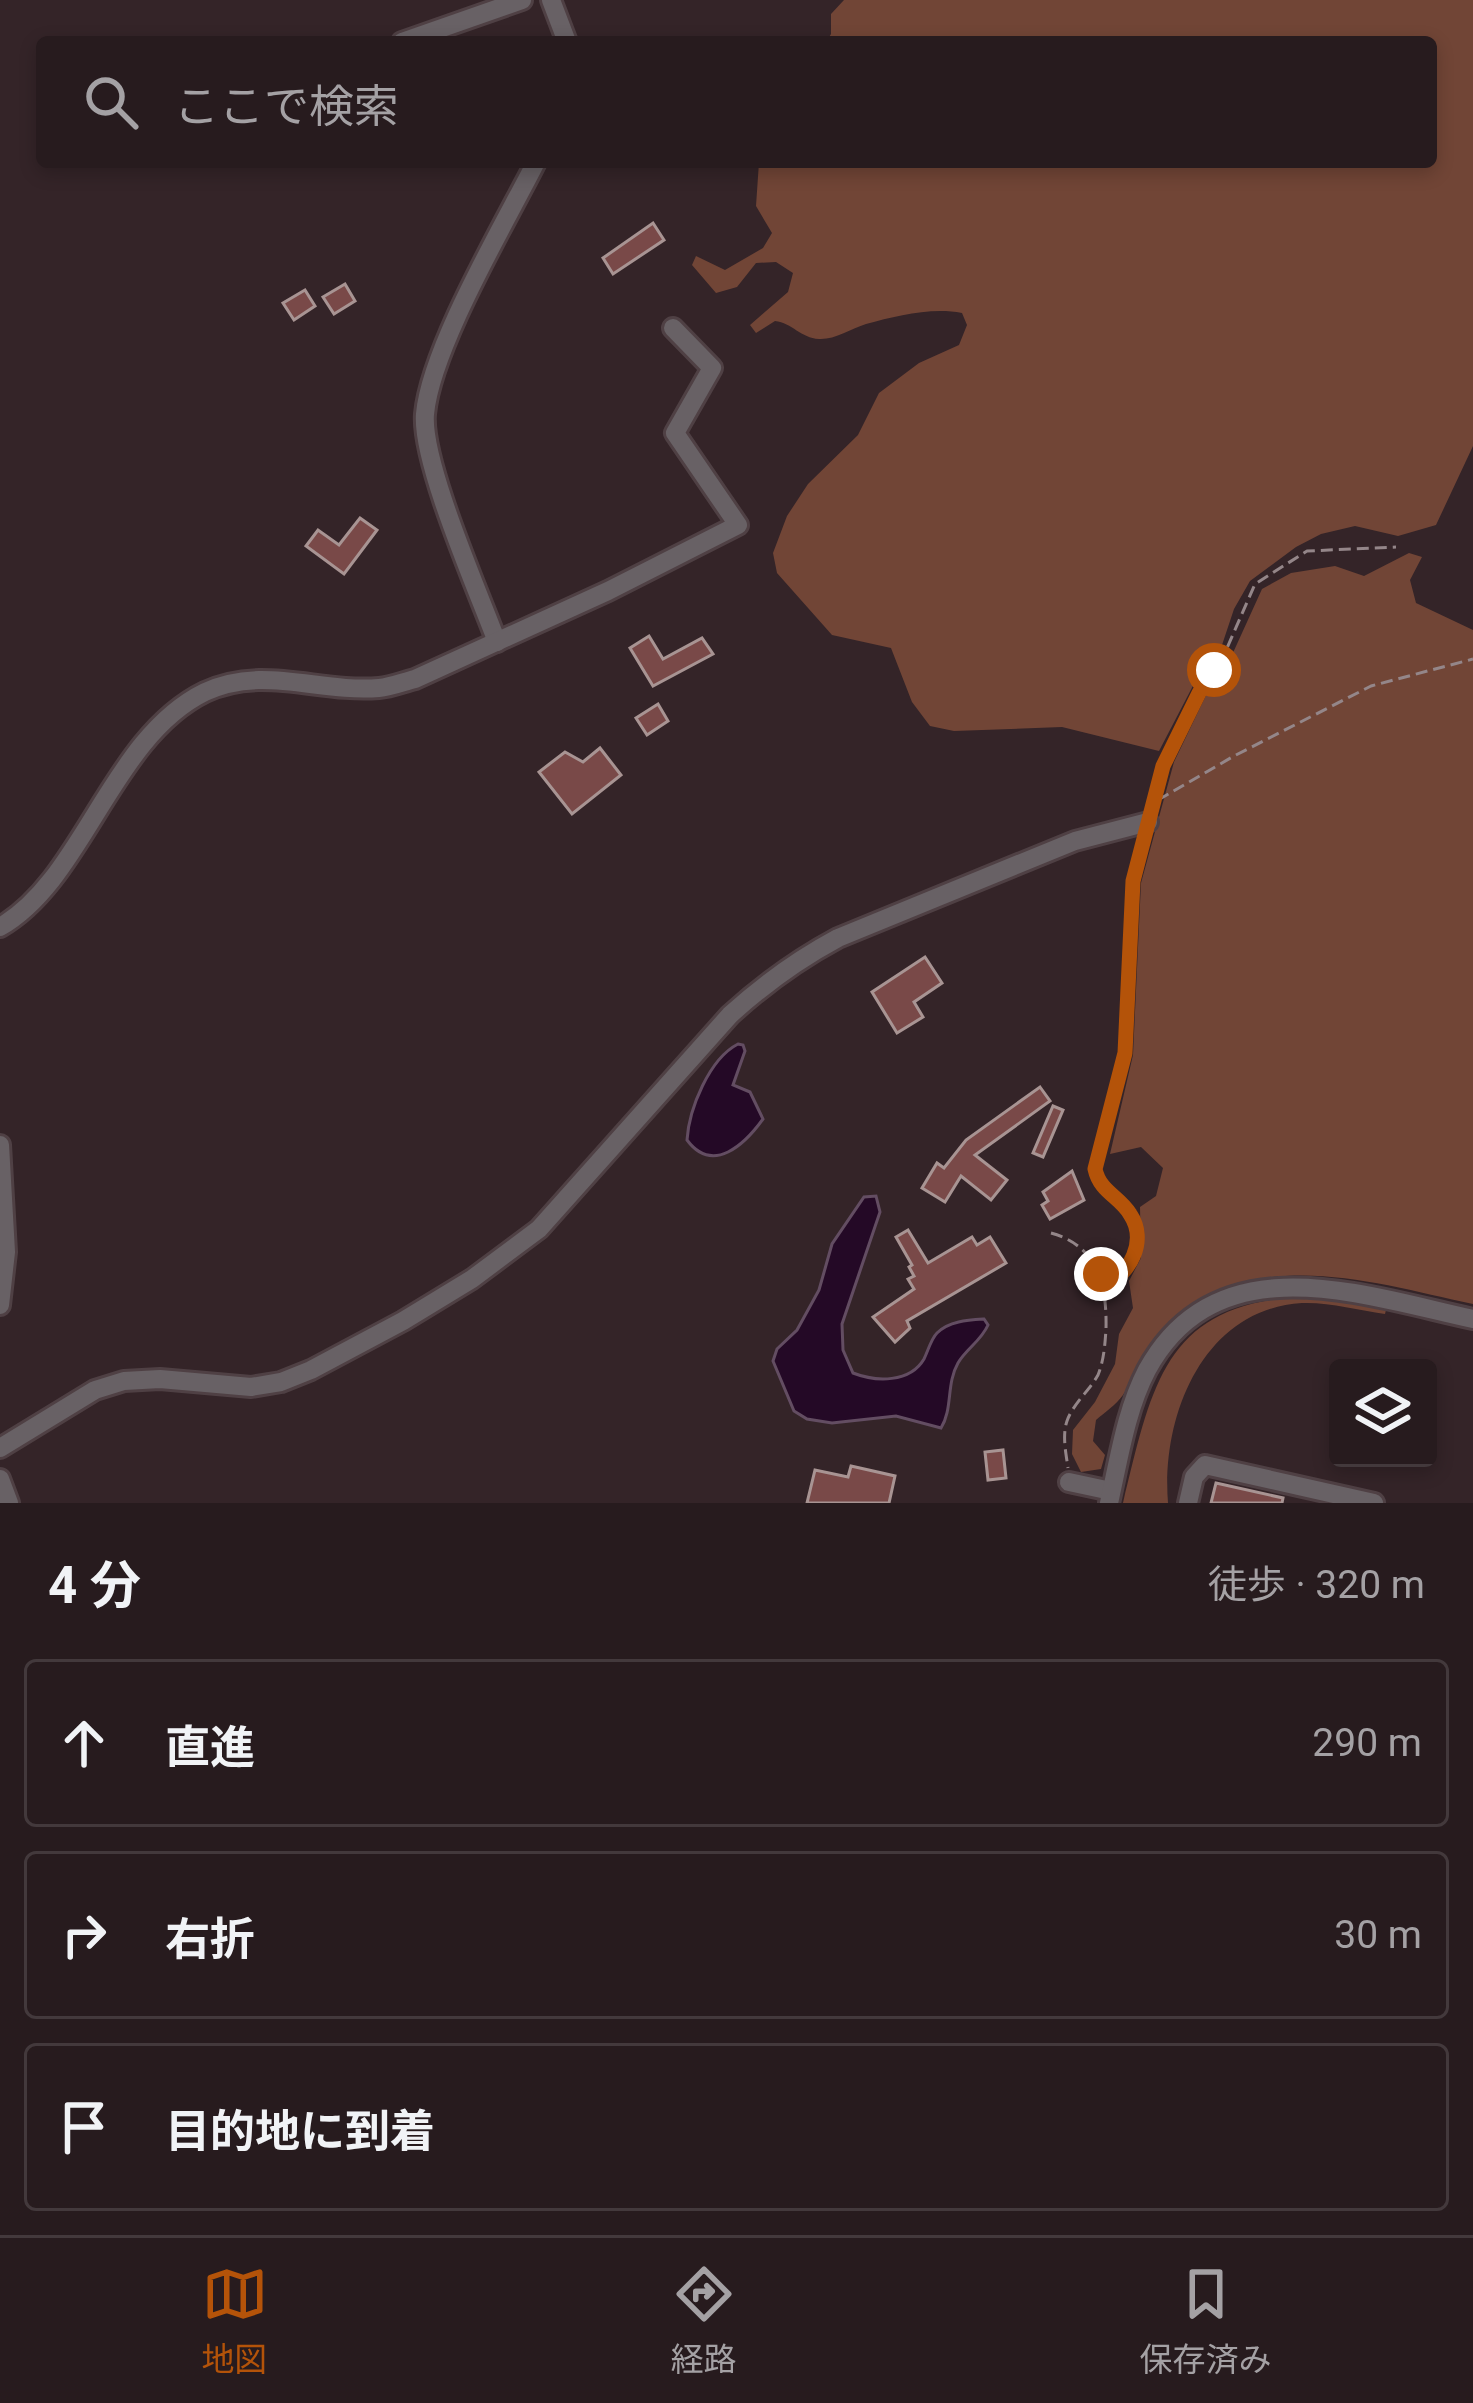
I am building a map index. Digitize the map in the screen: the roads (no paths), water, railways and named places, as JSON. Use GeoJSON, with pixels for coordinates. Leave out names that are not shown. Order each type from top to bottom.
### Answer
{"type":"FeatureCollection","features":[{"type":"Feature","properties":{"kind":"street"},"geometry":{"type":"LineString","coordinates":[[419,36],[522,0]]}},
{"type":"Feature","properties":{"kind":"street"},"geometry":{"type":"LineString","coordinates":[[551,0],[565,36]]}},
{"type":"Feature","properties":{"kind":"street"},"geometry":{"type":"LineString","coordinates":[[497,642],[444,500],[426,435],[425,413],[438,364],[533,168]]}},
{"type":"Feature","properties":{"kind":"street"},"geometry":{"type":"LineString","coordinates":[[0,927],[28,911],[120,774],[164,724],[201,694],[258,679],[382,688],[415,679],[738,525],[675,433],[712,368],[673,328]]}},
{"type":"Feature","properties":{"kind":"street"},"geometry":{"type":"LineString","coordinates":[[0,1448],[95,1390],[124,1381],[160,1379],[251,1387],[281,1382],[403,1321],[472,1280],[539,1229],[765,983],[838,938],[1075,841],[1148,822]]}},
{"type":"Feature","properties":{"kind":"street"},"geometry":{"type":"LineString","coordinates":[[0,1144],[6,1252],[0,1305]]}},
{"type":"Feature","properties":{"kind":"street"},"geometry":{"type":"LineString","coordinates":[[1069,1482],[1110,1497],[1132,1407],[1148,1368],[1175,1333],[1233,1295],[1306,1286],[1473,1319]]}},
{"type":"Feature","properties":{"kind":"street"},"geometry":{"type":"LineString","coordinates":[[1188,1503],[1194,1477],[1205,1465],[1374,1503]]}},
{"type":"Feature","properties":{"kind":"street"},"geometry":{"type":"LineString","coordinates":[[0,1479],[9,1503]]}}]}
